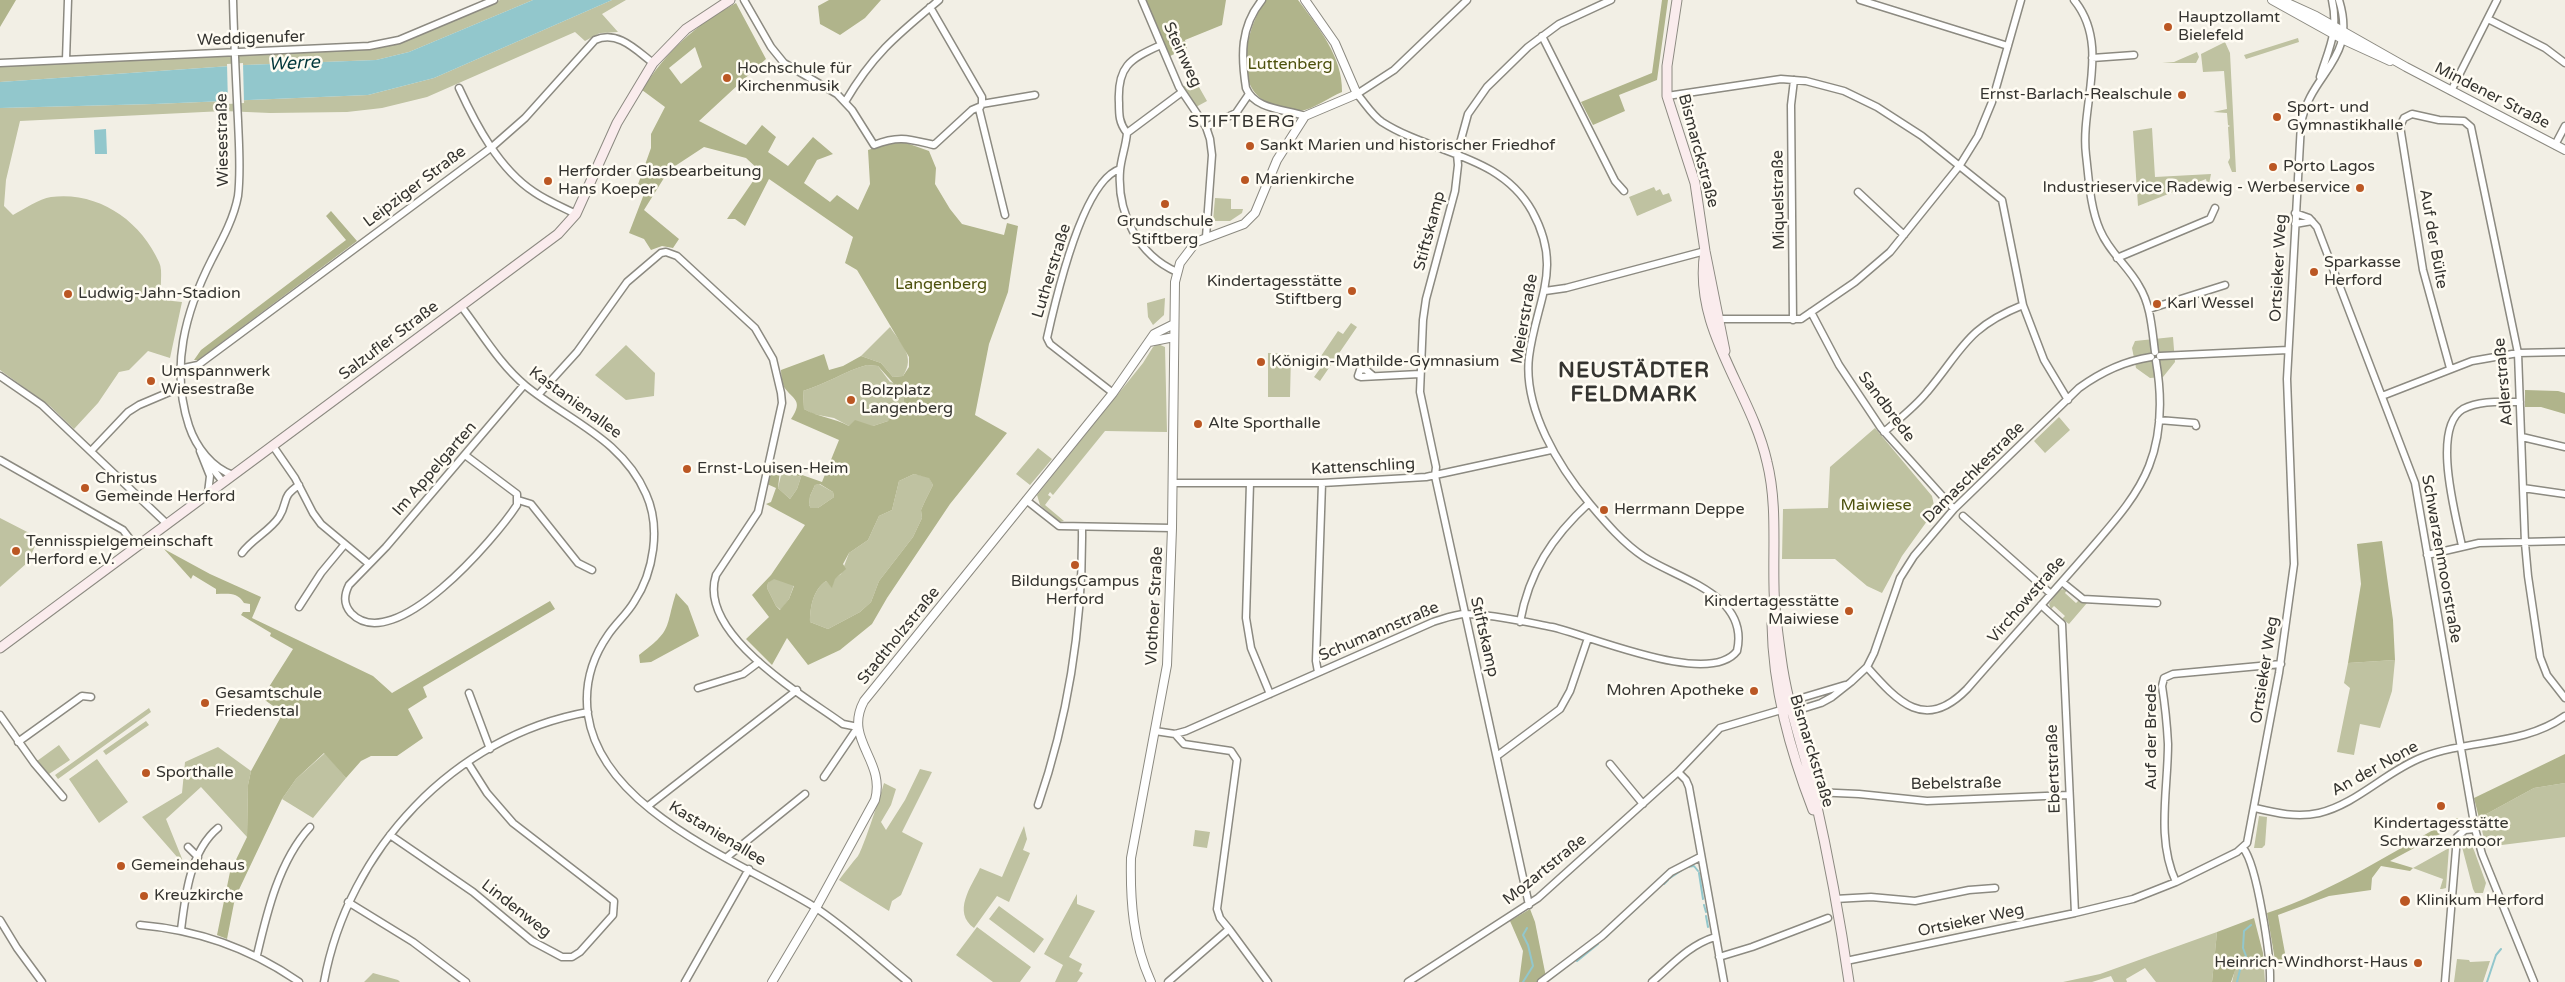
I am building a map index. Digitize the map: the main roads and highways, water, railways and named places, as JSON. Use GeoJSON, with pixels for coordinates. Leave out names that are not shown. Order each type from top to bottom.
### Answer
{"type":"FeatureCollection","features":[{"type":"Feature","properties":{"kind":"main road","name":"Salzufler Straße"},"geometry":{"type":"LineString","coordinates":[[0,648],[558,234],[576,214],[621,114],[652,63],[686,29],[730,0]]}},
{"type":"Feature","properties":{"kind":"main road","name":"Bismarckstraße"},"geometry":{"type":"LineString","coordinates":[[1677,0],[1666,66],[1667,96],[1695,183],[1714,320],[1737,386],[1763,445],[1771,478],[1774,507],[1772,640],[1781,710],[1806,793],[1821,831]]}},
{"type":"Feature","properties":{"kind":"main road","name":"Bismarckstraße"},"geometry":{"type":"LineString","coordinates":[[1774,588],[1781,659],[1792,712],[1814,792],[1836,899],[1849,982]]}},
{"type":"Feature","properties":{"kind":"water","name":"Werre"},"geometry":{"type":"Polygon","coordinates":[[[533,0],[612,0],[434,78],[368,95],[0,108],[0,82],[245,65],[376,60],[409,52],[533,0]]]}},
{"type":"Feature","properties":{"kind":"water"},"geometry":{"type":"Polygon","coordinates":[[[106,129],[107,154],[95,154],[94,130],[106,129]]]}},
{"type":"Feature","properties":{"kind":"waterway"},"geometry":{"type":"LineString","coordinates":[[1687,867],[1694,866],[1698,871]]}},
{"type":"Feature","properties":{"kind":"waterway"},"geometry":{"type":"LineString","coordinates":[[1670,878],[1682,870]]}},
{"type":"Feature","properties":{"kind":"waterway"},"geometry":{"type":"LineString","coordinates":[[1699,873],[1703,899]]}},
{"type":"Feature","properties":{"kind":"waterway"},"geometry":{"type":"LineString","coordinates":[[1664,884],[1668,880]]}},
{"type":"Feature","properties":{"kind":"waterway"},"geometry":{"type":"LineString","coordinates":[[1641,904],[1646,899]]}},
{"type":"Feature","properties":{"kind":"waterway"},"geometry":{"type":"LineString","coordinates":[[1704,905],[1706,912]]}},
{"type":"Feature","properties":{"kind":"waterway"},"geometry":{"type":"LineString","coordinates":[[1628,916],[1638,907]]}},
{"type":"Feature","properties":{"kind":"waterway"},"geometry":{"type":"LineString","coordinates":[[1706,916],[1708,927]]}},
{"type":"Feature","properties":{"kind":"waterway"},"geometry":{"type":"LineString","coordinates":[[1612,931],[1622,922]]}},
{"type":"Feature","properties":{"kind":"waterway"},"geometry":{"type":"LineString","coordinates":[[2237,982],[2242,962],[2246,956],[2243,948],[2244,931],[2251,925]]}},
{"type":"Feature","properties":{"kind":"waterway"},"geometry":{"type":"LineString","coordinates":[[1523,982],[1533,966],[1528,945],[1523,935],[1527,928]]}},
{"type":"Feature","properties":{"kind":"waterway"},"geometry":{"type":"LineString","coordinates":[[1606,937],[1609,934]]}},
{"type":"Feature","properties":{"kind":"waterway"},"geometry":{"type":"LineString","coordinates":[[1577,961],[1598,944]]}},
{"type":"Feature","properties":{"kind":"waterway"},"geometry":{"type":"LineString","coordinates":[[2487,982],[2496,955],[2501,949]]}},
{"type":"Feature","properties":{"kind":"place","name":"Hauptzollamt Bielefeld"},"geometry":{"type":"Point","coordinates":[2168,27]}},
{"type":"Feature","properties":{"kind":"place","name":"Hochschule für Kirchenmusik"},"geometry":{"type":"Point","coordinates":[727,78]}},
{"type":"Feature","properties":{"kind":"place","name":"Ernst-Barlach-Realschule"},"geometry":{"type":"Point","coordinates":[2182,95]}},
{"type":"Feature","properties":{"kind":"place","name":"Sport- und Gymnastikhalle"},"geometry":{"type":"Point","coordinates":[2277,117]}},
{"type":"Feature","properties":{"kind":"place","name":"Sankt Marien und historischer Friedhof"},"geometry":{"type":"Point","coordinates":[1250,146]}},
{"type":"Feature","properties":{"kind":"place","name":"Porto Lagos"},"geometry":{"type":"Point","coordinates":[2273,167]}},
{"type":"Feature","properties":{"kind":"place","name":"Marienkirche"},"geometry":{"type":"Point","coordinates":[1245,180]}},
{"type":"Feature","properties":{"kind":"place","name":"Herforder Glasbearbeitung Hans Koeper"},"geometry":{"type":"Point","coordinates":[548,181]}},
{"type":"Feature","properties":{"kind":"place","name":"Industrieservice Radewig - Werbeservice"},"geometry":{"type":"Point","coordinates":[2360,188]}},
{"type":"Feature","properties":{"kind":"place","name":"Grundschule Stiftberg"},"geometry":{"type":"Point","coordinates":[1165,204]}},
{"type":"Feature","properties":{"kind":"place","name":"Sparkasse Herford"},"geometry":{"type":"Point","coordinates":[2314,272]}},
{"type":"Feature","properties":{"kind":"place","name":"Kindertagesstätte Stiftberg"},"geometry":{"type":"Point","coordinates":[1352,291]}},
{"type":"Feature","properties":{"kind":"place","name":"Ludwig-Jahn-Stadion"},"geometry":{"type":"Point","coordinates":[68,294]}},
{"type":"Feature","properties":{"kind":"place","name":"Karl Wessel"},"geometry":{"type":"Point","coordinates":[2157,304]}},
{"type":"Feature","properties":{"kind":"place","name":"Königin-Mathilde-Gymnasium"},"geometry":{"type":"Point","coordinates":[1261,362]}},
{"type":"Feature","properties":{"kind":"place","name":"Umspannwerk Wiesestraße"},"geometry":{"type":"Point","coordinates":[151,381]}},
{"type":"Feature","properties":{"kind":"place","name":"Bolzplatz Langenberg"},"geometry":{"type":"Point","coordinates":[851,400]}},
{"type":"Feature","properties":{"kind":"place","name":"Alte Sporthalle"},"geometry":{"type":"Point","coordinates":[1198,424]}},
{"type":"Feature","properties":{"kind":"place","name":"Ernst-Louisen-Heim"},"geometry":{"type":"Point","coordinates":[687,469]}},
{"type":"Feature","properties":{"kind":"place","name":"Christus Gemeinde Herford"},"geometry":{"type":"Point","coordinates":[85,488]}},
{"type":"Feature","properties":{"kind":"place","name":"Herrmann Deppe"},"geometry":{"type":"Point","coordinates":[1604,510]}},
{"type":"Feature","properties":{"kind":"place","name":"Tennisspielgemeinschaft Herford e.V."},"geometry":{"type":"Point","coordinates":[16,551]}},
{"type":"Feature","properties":{"kind":"place","name":"BildungsCampus Herford"},"geometry":{"type":"Point","coordinates":[1075,565]}},
{"type":"Feature","properties":{"kind":"place","name":"Kindertagesstätte Maiwiese"},"geometry":{"type":"Point","coordinates":[1849,611]}},
{"type":"Feature","properties":{"kind":"place","name":"Mohren Apotheke"},"geometry":{"type":"Point","coordinates":[1754,691]}},
{"type":"Feature","properties":{"kind":"place","name":"Gesamtschule Friedenstal"},"geometry":{"type":"Point","coordinates":[205,703]}},
{"type":"Feature","properties":{"kind":"place","name":"Sporthalle"},"geometry":{"type":"Point","coordinates":[146,773]}},
{"type":"Feature","properties":{"kind":"place","name":"Kindertagesstätte Schwarzenmoor"},"geometry":{"type":"Point","coordinates":[2441,806]}},
{"type":"Feature","properties":{"kind":"place","name":"Gemeindehaus"},"geometry":{"type":"Point","coordinates":[121,866]}},
{"type":"Feature","properties":{"kind":"place","name":"Kreuzkirche"},"geometry":{"type":"Point","coordinates":[144,896]}},
{"type":"Feature","properties":{"kind":"place","name":"Klinikum Herford"},"geometry":{"type":"Point","coordinates":[2405,901]}},
{"type":"Feature","properties":{"kind":"place","name":"Heinrich-Windhorst-Haus"},"geometry":{"type":"Point","coordinates":[2418,963]}},
{"type":"Feature","properties":{"kind":"district","name":"STIFTBERG"},"geometry":{"type":"Point","coordinates":[1242,122]}},
{"type":"Feature","properties":{"kind":"district","name":"NEUSTÄDTER FELDMARK"},"geometry":{"type":"Point","coordinates":[1634,383]}},
{"type":"Feature","properties":{"kind":"park label","name":"Luttenberg"},"geometry":{"type":"Point","coordinates":[1290,65]}},
{"type":"Feature","properties":{"kind":"park label","name":"Langenberg"},"geometry":{"type":"Point","coordinates":[941,285]}},
{"type":"Feature","properties":{"kind":"park label","name":"Maiwiese"},"geometry":{"type":"Point","coordinates":[1876,506]}}]}
